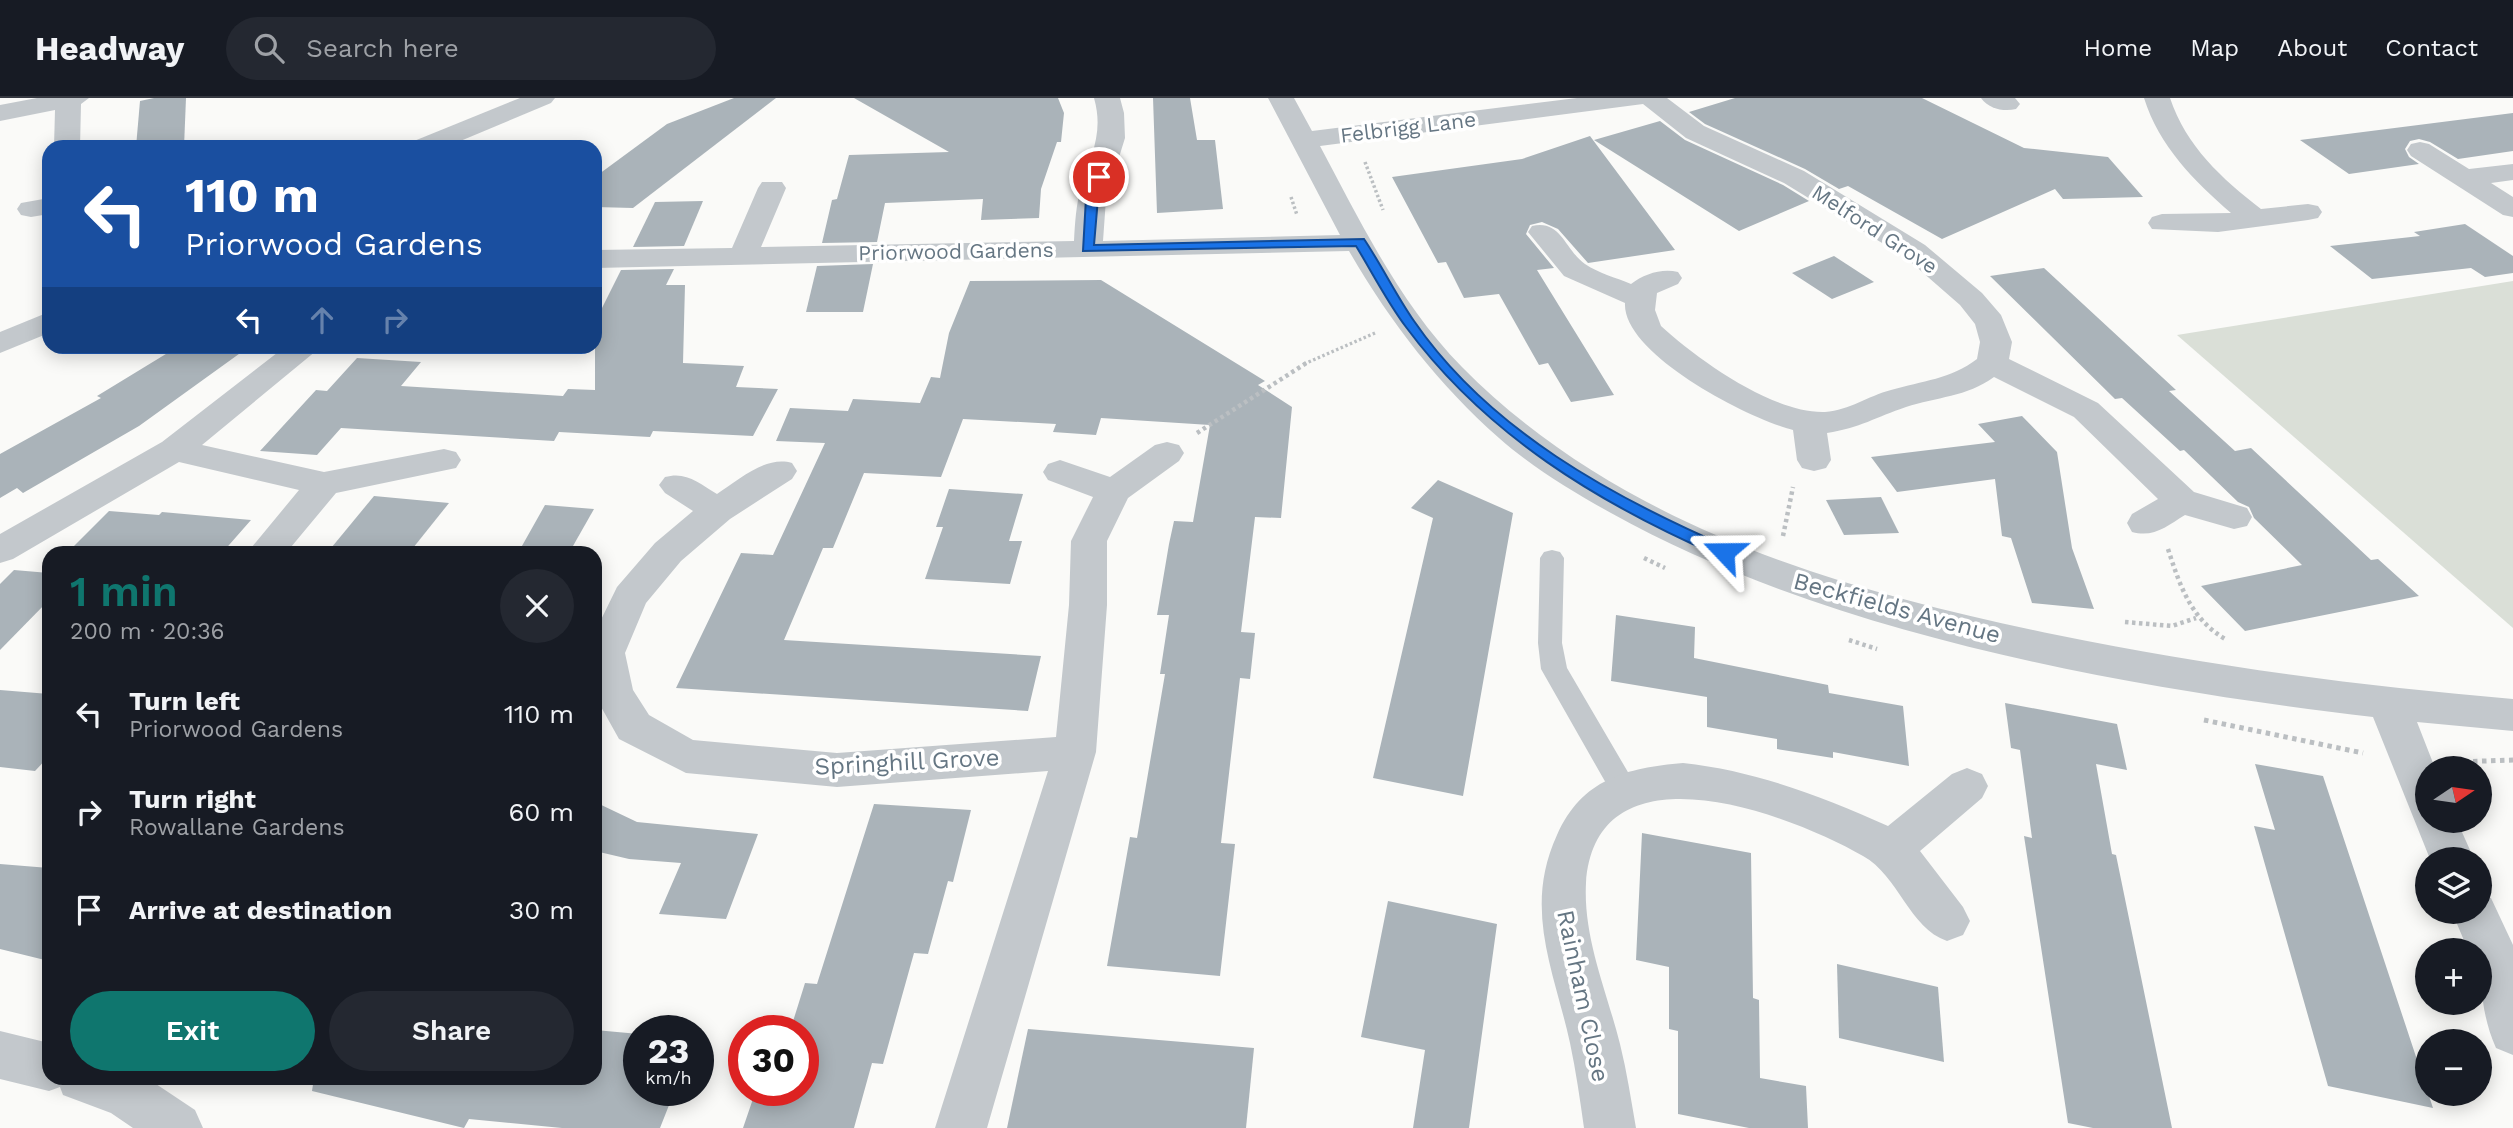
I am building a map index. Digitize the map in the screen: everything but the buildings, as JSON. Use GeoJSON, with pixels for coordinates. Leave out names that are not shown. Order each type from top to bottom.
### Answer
{"type":"FeatureCollection","features":[{"type":"Feature","properties":{"kind":"street"},"geometry":{"type":"LineString","coordinates":[[440,140],[542,98]]}},
{"type":"Feature","properties":{"kind":"street"},"geometry":{"type":"LineString","coordinates":[[1088,248],[1092,198],[1114,135],[1115,122],[1107,98]]}},
{"type":"Feature","properties":{"kind":"street","name":"Beckfields Avenue"},"geometry":{"type":"LineString","coordinates":[[1280,98],[1304,140],[1373,231],[1410,324],[1451,374],[1497,419],[1578,478],[1657,523],[1769,572],[1840,597],[1920,619],[2217,681],[2389,704],[2513,715]]}},
{"type":"Feature","properties":{"kind":"street","name":"Felbrigg Lane"},"geometry":{"type":"LineString","coordinates":[[1304,140],[1353,134],[1482,108],[1637,98]]}},
{"type":"Feature","properties":{"kind":"street","name":"Melford Grove"},"geometry":{"type":"LineString","coordinates":[[1651,98],[1695,132],[1794,177],[1915,251],[1971,299],[1990,322],[1996,342],[1992,363]]}},
{"type":"Feature","properties":{"kind":"street"},"geometry":{"type":"LineString","coordinates":[[2157,98],[2164,117],[2197,164],[2211,181],[2255,218]]}},
{"type":"Feature","properties":{"kind":"street"},"geometry":{"type":"LineString","coordinates":[[0,113],[72,99],[68,140]]}},
{"type":"Feature","properties":{"kind":"street"},"geometry":{"type":"LineString","coordinates":[[2420,150],[2513,209]]}},
{"type":"Feature","properties":{"kind":"street"},"geometry":{"type":"LineString","coordinates":[[2464,178],[2513,172]]}},
{"type":"Feature","properties":{"kind":"street"},"geometry":{"type":"LineString","coordinates":[[743,254],[772,188]]}},
{"type":"Feature","properties":{"kind":"street"},"geometry":{"type":"LineString","coordinates":[[2162,223],[2218,223],[2308,212]]}},
{"type":"Feature","properties":{"kind":"street","name":"Priorwood Gardens"},"geometry":{"type":"LineString","coordinates":[[602,259],[1088,248],[1373,231]]}},
{"type":"Feature","properties":{"kind":"street"},"geometry":{"type":"LineString","coordinates":[[1542,232],[1574,270],[1640,299]]}},
{"type":"Feature","properties":{"kind":"street"},"geometry":{"type":"LineString","coordinates":[[1667,278],[1643,288],[1638,315],[1648,333],[1722,387],[1756,407],[1809,423],[1853,418],[1897,399],[1949,390],[1973,379],[1992,363],[2086,410],[2180,501],[2234,517]]}},
{"type":"Feature","properties":{"kind":"street"},"geometry":{"type":"LineString","coordinates":[[0,344],[42,324]]}},
{"type":"Feature","properties":{"kind":"street"},"geometry":{"type":"LineString","coordinates":[[0,550],[174,450],[297,354]]}},
{"type":"Feature","properties":{"kind":"street"},"geometry":{"type":"LineString","coordinates":[[1809,423],[1814,460]]}},
{"type":"Feature","properties":{"kind":"street"},"geometry":{"type":"LineString","coordinates":[[174,450],[324,484],[444,460]]}},
{"type":"Feature","properties":{"kind":"street"},"geometry":{"type":"LineString","coordinates":[[961,1128],[1075,752],[1088,605],[1089,541],[1114,491],[1167,453]]}},
{"type":"Feature","properties":{"kind":"street","name":"Springhill Grove"},"geometry":{"type":"LineString","coordinates":[[779,471],[717,510],[668,552],[630,597],[605,653],[613,692],[634,727],[686,756],[837,770],[1075,752]]}},
{"type":"Feature","properties":{"kind":"street"},"geometry":{"type":"LineString","coordinates":[[1060,472],[1114,491]]}},
{"type":"Feature","properties":{"kind":"street"},"geometry":{"type":"LineString","coordinates":[[271,546],[324,484]]}},
{"type":"Feature","properties":{"kind":"street"},"geometry":{"type":"LineString","coordinates":[[677,485],[717,510]]}},
{"type":"Feature","properties":{"kind":"street"},"geometry":{"type":"LineString","coordinates":[[2145,523],[2180,501]]}},
{"type":"Feature","properties":{"kind":"street"},"geometry":{"type":"LineString","coordinates":[[2389,704],[2415,772]]}},
{"type":"Feature","properties":{"kind":"street","name":"Rainham Close"},"geometry":{"type":"LineString","coordinates":[[1610,1128],[1596,1048],[1562,906],[1566,865],[1576,834],[1604,800],[1642,784],[1691,780],[1795,803],[1890,850],[1947,921]]}},
{"type":"Feature","properties":{"kind":"street"},"geometry":{"type":"LineString","coordinates":[[1890,850],[1967,786]]}},
{"type":"Feature","properties":{"kind":"street"},"geometry":{"type":"LineString","coordinates":[[2482,924],[2506,968],[2513,1031]]}},
{"type":"Feature","properties":{"kind":"street"},"geometry":{"type":"LineString","coordinates":[[0,1055],[18,1057],[42,1065]]}},
{"type":"Feature","properties":{"kind":"street"},"geometry":{"type":"LineString","coordinates":[[101,1085],[127,1094],[177,1128]]}},
{"type":"Feature","properties":{"kind":"lane"},"geometry":{"type":"LineString","coordinates":[[1552,558],[1550,643],[1554,669],[1625,791]]}},
{"type":"Feature","properties":{"kind":"path"},"geometry":{"type":"LineString","coordinates":[[1353,134],[1373,231]]}},
{"type":"Feature","properties":{"kind":"path"},"geometry":{"type":"LineString","coordinates":[[1167,453],[1302,365],[1366,336],[1410,324]]}},
{"type":"Feature","properties":{"kind":"path"},"geometry":{"type":"LineString","coordinates":[[1769,572],[1783,537],[1796,472],[1814,460]]}},
{"type":"Feature","properties":{"kind":"path"},"geometry":{"type":"LineString","coordinates":[[2145,523],[2163,536],[2196,618],[2210,633],[2232,642]]}},
{"type":"Feature","properties":{"kind":"path"},"geometry":{"type":"LineString","coordinates":[[1772,533],[1794,542]]}},
{"type":"Feature","properties":{"kind":"path"},"geometry":{"type":"LineString","coordinates":[[2114,621],[2172,626],[2196,618]]}},
{"type":"Feature","properties":{"kind":"shaded area"},"geometry":{"type":"Polygon","coordinates":[[[2513,281],[2513,628],[2177,335],[2513,281]]]}},
{"type":"Feature","properties":{"kind":"route"},"geometry":{"type":"LineString","coordinates":[[1099,177],[1092,198],[1088,248],[1302,246],[1360,242],[1410,324],[1451,374],[1497,419],[1578,478],[1657,523],[1724,552]]}}]}
